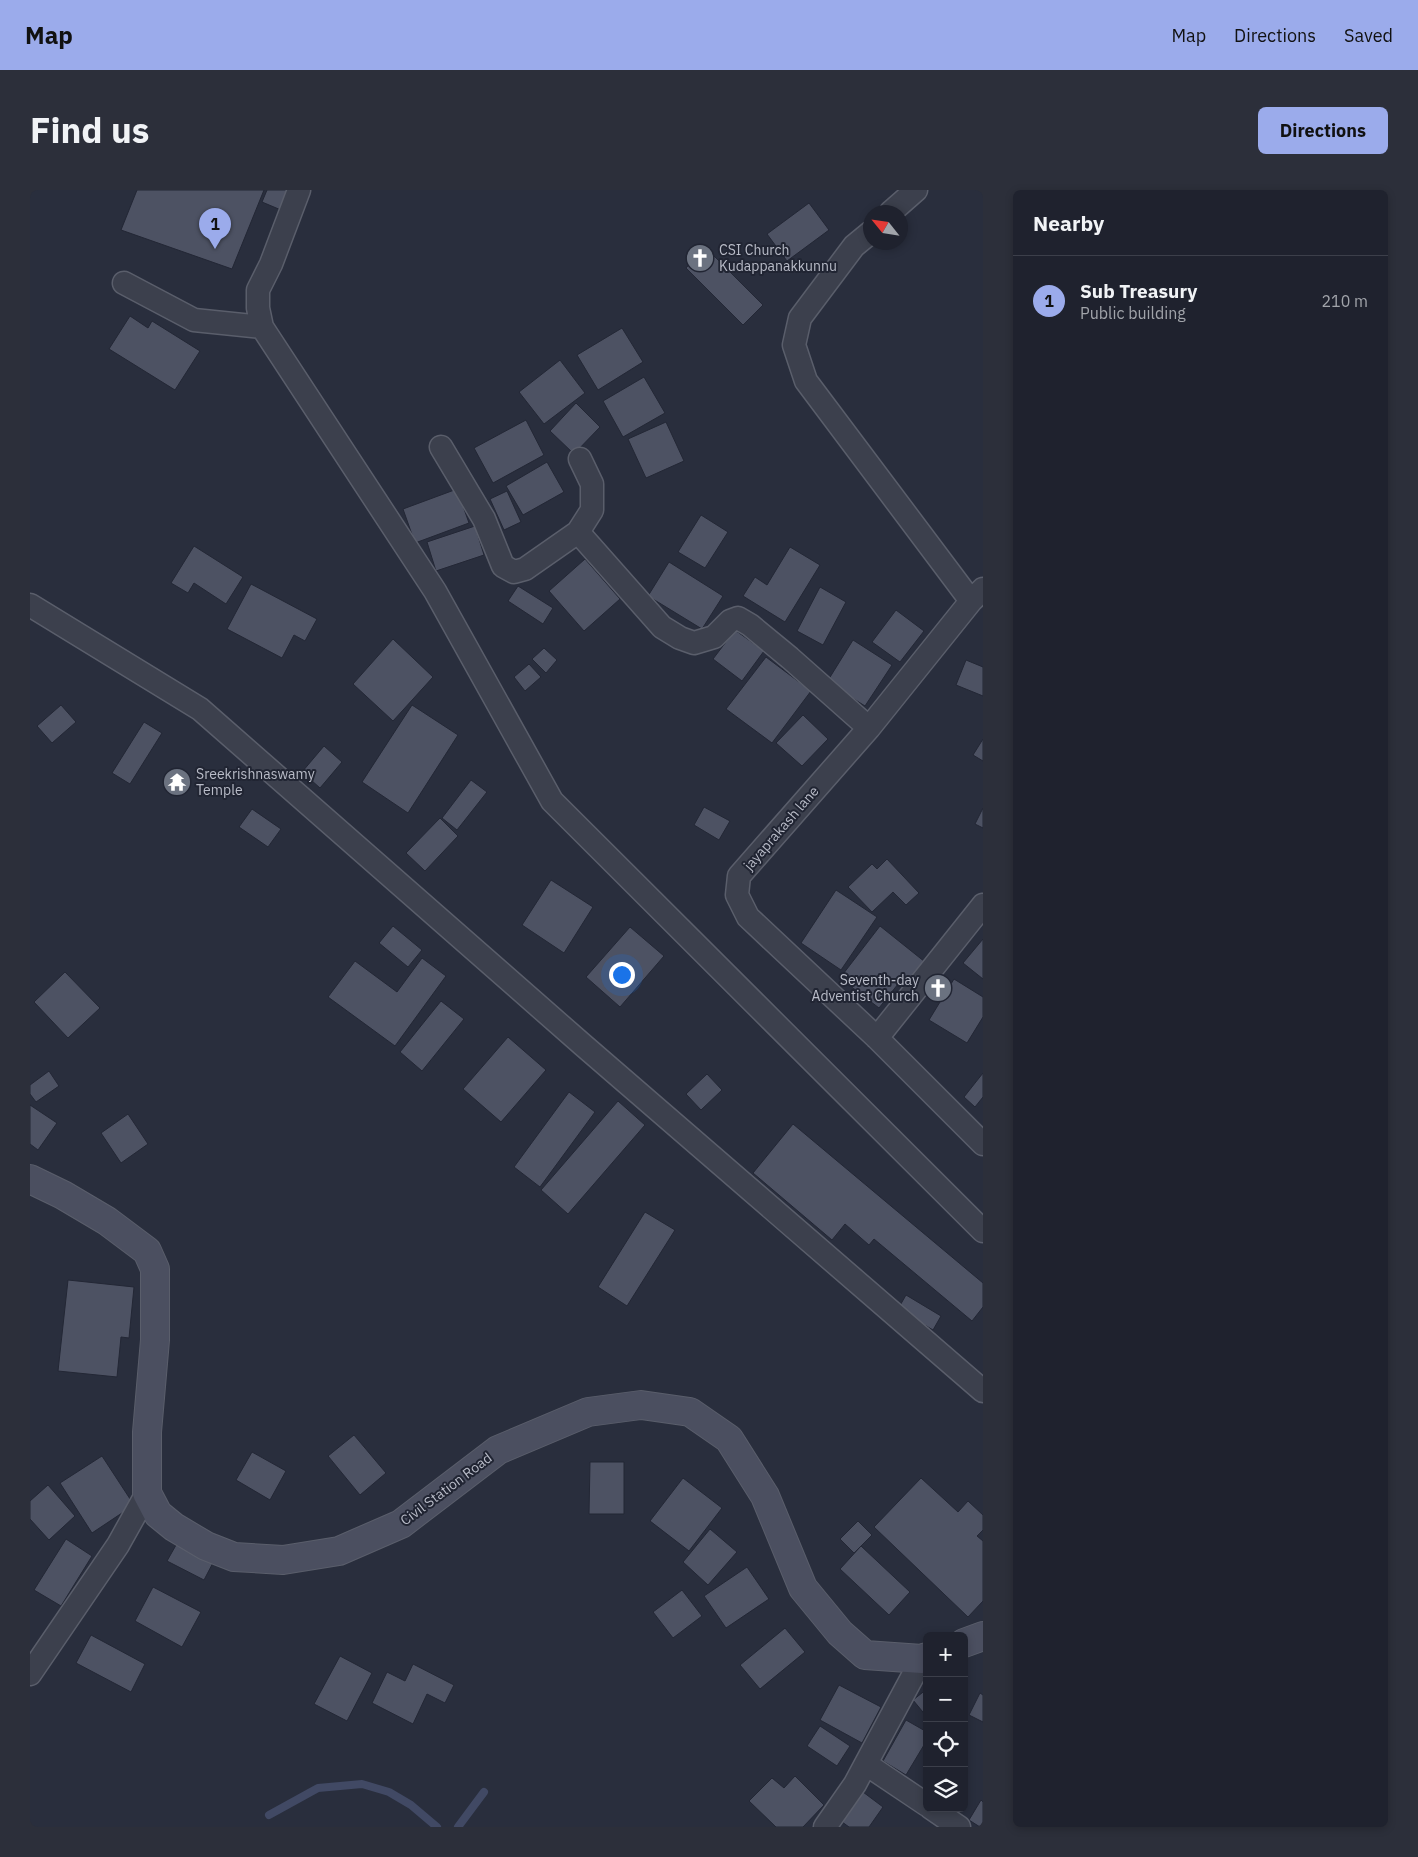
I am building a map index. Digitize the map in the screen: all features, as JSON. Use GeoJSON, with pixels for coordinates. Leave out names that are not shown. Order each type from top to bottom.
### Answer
{"type":"FeatureCollection","features":[{"type":"Feature","properties":{"kind":"main road"},"geometry":{"type":"LineString","coordinates":[[30,1179],[63,1195],[107,1222],[147,1252],[155,1269],[155,1340],[147,1432],[146,1493]]}},
{"type":"Feature","properties":{"kind":"main road","name":"Civil Station Road"},"geometry":{"type":"LineString","coordinates":[[146,1493],[158,1514],[174,1527],[206,1546],[234,1557],[283,1560],[339,1551],[401,1524],[498,1450],[588,1412],[641,1404],[690,1412],[729,1439],[765,1496],[803,1588],[840,1633],[865,1656],[923,1658]]}},
{"type":"Feature","properties":{"kind":"main road"},"geometry":{"type":"LineString","coordinates":[[968,1642],[983,1636]]}},
{"type":"Feature","properties":{"kind":"street"},"geometry":{"type":"LineString","coordinates":[[299,190],[271,264],[258,290],[258,308],[262,327],[436,591],[552,801],[983,1231]]}},
{"type":"Feature","properties":{"kind":"street"},"geometry":{"type":"LineString","coordinates":[[900,205],[916,190]]}},
{"type":"Feature","properties":{"kind":"street"},"geometry":{"type":"LineString","coordinates":[[863,238],[854,246],[800,318],[794,345],[806,381],[977,595]]}},
{"type":"Feature","properties":{"kind":"street"},"geometry":{"type":"LineString","coordinates":[[124,283],[194,320],[262,327]]}},
{"type":"Feature","properties":{"kind":"street"},"geometry":{"type":"LineString","coordinates":[[441,447],[484,519],[504,566],[514,572],[526,569],[578,532],[592,510],[592,484],[580,459]]}},
{"type":"Feature","properties":{"kind":"street"},"geometry":{"type":"LineString","coordinates":[[578,532],[662,626],[680,638],[694,643],[714,637],[730,620],[738,618],[750,625],[790,658],[869,728]]}},
{"type":"Feature","properties":{"kind":"street","name":"jayaprakash lane"},"geometry":{"type":"LineString","coordinates":[[977,595],[869,728],[739,876],[737,895],[748,917],[877,1038],[983,1144]]}},
{"type":"Feature","properties":{"kind":"street"},"geometry":{"type":"LineString","coordinates":[[30,605],[200,709],[983,1391]]}},
{"type":"Feature","properties":{"kind":"street"},"geometry":{"type":"LineString","coordinates":[[877,1038],[983,905]]}},
{"type":"Feature","properties":{"kind":"street"},"geometry":{"type":"LineString","coordinates":[[30,1674],[118,1545],[146,1493]]}},
{"type":"Feature","properties":{"kind":"street"},"geometry":{"type":"LineString","coordinates":[[825,1827],[855,1784],[923,1660]]}},
{"type":"Feature","properties":{"kind":"street"},"geometry":{"type":"LineString","coordinates":[[866,1764],[923,1802]]}},
{"type":"Feature","properties":{"kind":"street"},"geometry":{"type":"LineString","coordinates":[[937,1812],[959,1827]]}},
{"type":"Feature","properties":{"kind":"building"},"geometry":{"type":"Polygon","coordinates":[[[137,190],[264,190],[232,269],[121,230],[137,190]]]}},
{"type":"Feature","properties":{"kind":"building"},"geometry":{"type":"Polygon","coordinates":[[[267,190],[289,190],[281,210],[262,202],[267,190]]]}},
{"type":"Feature","properties":{"kind":"building"},"geometry":{"type":"Polygon","coordinates":[[[809,203],[829,230],[787,261],[767,234],[809,203]]]}},
{"type":"Feature","properties":{"kind":"building"},"geometry":{"type":"Polygon","coordinates":[[[705,247],[763,305],[743,325],[686,268],[705,247]]]}},
{"type":"Feature","properties":{"kind":"building"},"geometry":{"type":"Polygon","coordinates":[[[130,316],[148,328],[152,321],[200,351],[175,390],[109,349],[130,316]]]}},
{"type":"Feature","properties":{"kind":"building"},"geometry":{"type":"Polygon","coordinates":[[[622,328],[643,362],[598,390],[577,355],[622,328]]]}},
{"type":"Feature","properties":{"kind":"building"},"geometry":{"type":"Polygon","coordinates":[[[560,360],[585,393],[544,424],[519,392],[560,360]]]}},
{"type":"Feature","properties":{"kind":"building"},"geometry":{"type":"Polygon","coordinates":[[[644,377],[665,413],[623,437],[603,401],[644,377]]]}},
{"type":"Feature","properties":{"kind":"building"},"geometry":{"type":"Polygon","coordinates":[[[576,403],[600,427],[574,454],[550,431],[576,403]]]}},
{"type":"Feature","properties":{"kind":"building"},"geometry":{"type":"Polygon","coordinates":[[[526,420],[544,455],[493,483],[474,448],[526,420]]]}},
{"type":"Feature","properties":{"kind":"building"},"geometry":{"type":"Polygon","coordinates":[[[666,422],[684,461],[646,478],[628,439],[666,422]]]}},
{"type":"Feature","properties":{"kind":"building"},"geometry":{"type":"Polygon","coordinates":[[[547,462],[564,492],[523,515],[506,486],[547,462]]]}},
{"type":"Feature","properties":{"kind":"building"},"geometry":{"type":"Polygon","coordinates":[[[457,489],[469,523],[415,543],[403,509],[457,489]]]}},
{"type":"Feature","properties":{"kind":"building"},"geometry":{"type":"Polygon","coordinates":[[[507,491],[521,522],[504,530],[490,499],[507,491]]]}},
{"type":"Feature","properties":{"kind":"building"},"geometry":{"type":"Polygon","coordinates":[[[701,515],[728,532],[705,568],[678,552],[701,515]]]}},
{"type":"Feature","properties":{"kind":"building"},"geometry":{"type":"Polygon","coordinates":[[[475,526],[484,555],[436,571],[427,542],[475,526]]]}},
{"type":"Feature","properties":{"kind":"building"},"geometry":{"type":"Polygon","coordinates":[[[194,546],[243,577],[226,604],[194,583],[188,593],[171,583],[194,546]]]}},
{"type":"Feature","properties":{"kind":"building"},"geometry":{"type":"Polygon","coordinates":[[[790,547],[820,565],[785,622],[743,596],[755,577],[767,585],[790,547]]]}},
{"type":"Feature","properties":{"kind":"building"},"geometry":{"type":"Polygon","coordinates":[[[585,559],[620,599],[584,631],[549,591],[585,559]]]}},
{"type":"Feature","properties":{"kind":"building"},"geometry":{"type":"Polygon","coordinates":[[[669,562],[723,596],[702,629],[648,596],[669,562]]]}},
{"type":"Feature","properties":{"kind":"building"},"geometry":{"type":"Polygon","coordinates":[[[251,584],[317,619],[305,641],[294,635],[282,658],[227,629],[251,584]]]}},
{"type":"Feature","properties":{"kind":"building"},"geometry":{"type":"Polygon","coordinates":[[[518,586],[553,608],[543,624],[508,601],[518,586]]]}},
{"type":"Feature","properties":{"kind":"building"},"geometry":{"type":"Polygon","coordinates":[[[820,587],[846,602],[823,645],[797,631],[820,587]]]}},
{"type":"Feature","properties":{"kind":"building"},"geometry":{"type":"Polygon","coordinates":[[[896,610],[924,631],[900,662],[872,642],[896,610]]]}},
{"type":"Feature","properties":{"kind":"building"},"geometry":{"type":"Polygon","coordinates":[[[735,630],[764,651],[742,681],[713,659],[735,630]]]}},
{"type":"Feature","properties":{"kind":"building"},"geometry":{"type":"Polygon","coordinates":[[[393,639],[433,677],[393,721],[353,684],[393,639]]]}},
{"type":"Feature","properties":{"kind":"building"},"geometry":{"type":"Polygon","coordinates":[[[853,640],[892,665],[865,706],[827,682],[853,640]]]}},
{"type":"Feature","properties":{"kind":"building"},"geometry":{"type":"Polygon","coordinates":[[[544,648],[557,660],[546,673],[532,659],[544,648]]]}},
{"type":"Feature","properties":{"kind":"building"},"geometry":{"type":"Polygon","coordinates":[[[766,657],[811,691],[772,743],[726,709],[766,657]]]}},
{"type":"Feature","properties":{"kind":"building"},"geometry":{"type":"Polygon","coordinates":[[[966,660],[983,667],[983,696],[956,685],[966,660]]]}},
{"type":"Feature","properties":{"kind":"building"},"geometry":{"type":"Polygon","coordinates":[[[529,664],[541,677],[525,691],[514,677],[529,664]]]}},
{"type":"Feature","properties":{"kind":"building"},"geometry":{"type":"Polygon","coordinates":[[[61,705],[76,722],[52,743],[37,726],[61,705]]]}},
{"type":"Feature","properties":{"kind":"building"},"geometry":{"type":"Polygon","coordinates":[[[412,705],[458,735],[408,813],[362,782],[412,705]]]}},
{"type":"Feature","properties":{"kind":"building"},"geometry":{"type":"Polygon","coordinates":[[[803,715],[828,739],[802,766],[776,743],[803,715]]]}},
{"type":"Feature","properties":{"kind":"building"},"geometry":{"type":"Polygon","coordinates":[[[144,722],[162,733],[130,784],[112,773],[144,722]]]}},
{"type":"Feature","properties":{"kind":"building"},"geometry":{"type":"Polygon","coordinates":[[[983,739],[983,761],[973,755],[983,739]]]}},
{"type":"Feature","properties":{"kind":"building"},"geometry":{"type":"Polygon","coordinates":[[[324,746],[342,762],[320,788],[302,772],[324,746]]]}},
{"type":"Feature","properties":{"kind":"building"},"geometry":{"type":"Polygon","coordinates":[[[471,780],[487,792],[457,830],[442,818],[471,780]]]}},
{"type":"Feature","properties":{"kind":"building"},"geometry":{"type":"Polygon","coordinates":[[[704,807],[730,821],[719,840],[694,825],[704,807]]]}},
{"type":"Feature","properties":{"kind":"building"},"geometry":{"type":"Polygon","coordinates":[[[983,808],[983,828],[975,824],[983,808]]]}},
{"type":"Feature","properties":{"kind":"building"},"geometry":{"type":"Polygon","coordinates":[[[252,809],[281,829],[268,847],[239,827],[252,809]]]}},
{"type":"Feature","properties":{"kind":"building"},"geometry":{"type":"Polygon","coordinates":[[[440,818],[458,836],[425,871],[406,853],[440,818]]]}},
{"type":"Feature","properties":{"kind":"building"},"geometry":{"type":"Polygon","coordinates":[[[887,859],[919,893],[906,905],[893,892],[872,912],[848,887],[872,864],[877,869],[887,859]]]}},
{"type":"Feature","properties":{"kind":"building"},"geometry":{"type":"Polygon","coordinates":[[[551,880],[593,907],[564,953],[522,925],[551,880]]]}},
{"type":"Feature","properties":{"kind":"building"},"geometry":{"type":"Polygon","coordinates":[[[836,890],[877,917],[841,970],[801,943],[836,890]]]}},
{"type":"Feature","properties":{"kind":"building"},"geometry":{"type":"Polygon","coordinates":[[[393,926],[422,950],[408,967],[379,943],[393,926]]]}},
{"type":"Feature","properties":{"kind":"building"},"geometry":{"type":"Polygon","coordinates":[[[880,926],[930,966],[913,987],[902,979],[879,1008],[840,978],[880,926]]]}},
{"type":"Feature","properties":{"kind":"building"},"geometry":{"type":"Polygon","coordinates":[[[630,927],[664,956],[620,1007],[586,977],[630,927]]]}},
{"type":"Feature","properties":{"kind":"building"},"geometry":{"type":"Polygon","coordinates":[[[983,939],[983,979],[963,963],[983,939]]]}},
{"type":"Feature","properties":{"kind":"building"},"geometry":{"type":"Polygon","coordinates":[[[422,958],[446,976],[395,1046],[328,997],[355,961],[397,992],[422,958]]]}},
{"type":"Feature","properties":{"kind":"building"},"geometry":{"type":"Polygon","coordinates":[[[65,972],[100,1008],[68,1038],[34,1002],[65,972]]]}},
{"type":"Feature","properties":{"kind":"building"},"geometry":{"type":"Polygon","coordinates":[[[954,979],[983,997],[983,1017],[967,1043],[929,1020],[954,979]]]}},
{"type":"Feature","properties":{"kind":"building"},"geometry":{"type":"Polygon","coordinates":[[[441,1001],[464,1019],[422,1071],[400,1052],[441,1001]]]}},
{"type":"Feature","properties":{"kind":"building"},"geometry":{"type":"Polygon","coordinates":[[[508,1037],[546,1070],[501,1122],[463,1089],[508,1037]]]}},
{"type":"Feature","properties":{"kind":"building"},"geometry":{"type":"Polygon","coordinates":[[[49,1071],[59,1086],[36,1102],[30,1094],[30,1085],[49,1071]]]}},
{"type":"Feature","properties":{"kind":"building"},"geometry":{"type":"Polygon","coordinates":[[[983,1073],[983,1097],[975,1107],[964,1097],[983,1073]]]}},
{"type":"Feature","properties":{"kind":"building"},"geometry":{"type":"Polygon","coordinates":[[[707,1074],[722,1090],[701,1110],[686,1094],[707,1074]]]}},
{"type":"Feature","properties":{"kind":"building"},"geometry":{"type":"Polygon","coordinates":[[[569,1092],[595,1112],[540,1187],[514,1167],[569,1092]]]}},
{"type":"Feature","properties":{"kind":"building"},"geometry":{"type":"Polygon","coordinates":[[[618,1101],[645,1125],[568,1214],[541,1190],[618,1101]]]}},
{"type":"Feature","properties":{"kind":"building"},"geometry":{"type":"Polygon","coordinates":[[[30,1105],[57,1123],[38,1150],[30,1144],[30,1105]]]}},
{"type":"Feature","properties":{"kind":"building"},"geometry":{"type":"Polygon","coordinates":[[[128,1114],[148,1144],[121,1163],[101,1133],[128,1114]]]}},
{"type":"Feature","properties":{"kind":"building"},"geometry":{"type":"Polygon","coordinates":[[[793,1124],[983,1283],[983,1307],[972,1321],[874,1239],[869,1245],[845,1224],[832,1240],[753,1173],[793,1124]]]}},
{"type":"Feature","properties":{"kind":"building"},"geometry":{"type":"Polygon","coordinates":[[[645,1212],[675,1230],[627,1306],[598,1287],[645,1212]]]}},
{"type":"Feature","properties":{"kind":"building"},"geometry":{"type":"Polygon","coordinates":[[[68,1280],[134,1287],[129,1338],[121,1337],[117,1377],[58,1371],[68,1280]]]}},
{"type":"Feature","properties":{"kind":"building"},"geometry":{"type":"Polygon","coordinates":[[[906,1295],[941,1316],[933,1330],[898,1309],[906,1295]]]}},
{"type":"Feature","properties":{"kind":"building"},"geometry":{"type":"Polygon","coordinates":[[[354,1435],[386,1473],[360,1495],[328,1456],[354,1435]]]}},
{"type":"Feature","properties":{"kind":"building"},"geometry":{"type":"Polygon","coordinates":[[[252,1452],[286,1471],[270,1500],[236,1480],[252,1452]]]}},
{"type":"Feature","properties":{"kind":"building"},"geometry":{"type":"Polygon","coordinates":[[[102,1456],[134,1505],[92,1533],[60,1483],[102,1456]]]}},
{"type":"Feature","properties":{"kind":"building"},"geometry":{"type":"Polygon","coordinates":[[[590,1462],[624,1462],[624,1514],[589,1514],[590,1462]]]}},
{"type":"Feature","properties":{"kind":"building"},"geometry":{"type":"Polygon","coordinates":[[[683,1478],[722,1508],[689,1551],[650,1521],[683,1478]]]}},
{"type":"Feature","properties":{"kind":"building"},"geometry":{"type":"Polygon","coordinates":[[[921,1478],[958,1512],[968,1501],[983,1515],[983,1530],[977,1536],[983,1541],[983,1601],[968,1617],[874,1527],[921,1478]]]}},
{"type":"Feature","properties":{"kind":"building"},"geometry":{"type":"Polygon","coordinates":[[[48,1485],[75,1516],[49,1540],[30,1519],[30,1501],[48,1485]]]}},
{"type":"Feature","properties":{"kind":"building"},"geometry":{"type":"Polygon","coordinates":[[[858,1521],[872,1535],[854,1553],[840,1539],[858,1521]]]}},
{"type":"Feature","properties":{"kind":"building"},"geometry":{"type":"Polygon","coordinates":[[[710,1529],[737,1552],[708,1585],[683,1562],[710,1529]]]}},
{"type":"Feature","properties":{"kind":"building"},"geometry":{"type":"Polygon","coordinates":[[[180,1538],[216,1557],[204,1580],[167,1561],[180,1538]]]}},
{"type":"Feature","properties":{"kind":"building"},"geometry":{"type":"Polygon","coordinates":[[[66,1539],[92,1556],[61,1606],[34,1590],[66,1539]]]}},
{"type":"Feature","properties":{"kind":"building"},"geometry":{"type":"Polygon","coordinates":[[[861,1546],[910,1592],[889,1615],[840,1569],[861,1546]]]}},
{"type":"Feature","properties":{"kind":"building"},"geometry":{"type":"Polygon","coordinates":[[[747,1567],[769,1599],[726,1628],[704,1596],[747,1567]]]}},
{"type":"Feature","properties":{"kind":"building"},"geometry":{"type":"Polygon","coordinates":[[[153,1587],[201,1612],[182,1647],[135,1621],[153,1587]]]}},
{"type":"Feature","properties":{"kind":"building"},"geometry":{"type":"Polygon","coordinates":[[[682,1590],[702,1616],[673,1638],[653,1612],[682,1590]]]}},
{"type":"Feature","properties":{"kind":"building"},"geometry":{"type":"Polygon","coordinates":[[[785,1628],[805,1652],[760,1689],[740,1665],[785,1628]]]}},
{"type":"Feature","properties":{"kind":"building"},"geometry":{"type":"Polygon","coordinates":[[[91,1635],[145,1664],[131,1692],[76,1663],[91,1635]]]}},
{"type":"Feature","properties":{"kind":"building"},"geometry":{"type":"Polygon","coordinates":[[[340,1656],[372,1673],[347,1721],[314,1704],[340,1656]]]}},
{"type":"Feature","properties":{"kind":"building"},"geometry":{"type":"Polygon","coordinates":[[[413,1664],[454,1685],[445,1703],[427,1694],[413,1724],[372,1703],[387,1672],[405,1681],[413,1664]]]}},
{"type":"Feature","properties":{"kind":"building"},"geometry":{"type":"Polygon","coordinates":[[[839,1685],[881,1707],[862,1743],[820,1720],[839,1685]]]}},
{"type":"Feature","properties":{"kind":"building"},"geometry":{"type":"Polygon","coordinates":[[[923,1692],[923,1712],[913,1700],[923,1692]]]}},
{"type":"Feature","properties":{"kind":"building"},"geometry":{"type":"Polygon","coordinates":[[[980,1693],[983,1695],[983,1722],[969,1715],[980,1693]]]}},
{"type":"Feature","properties":{"kind":"building"},"geometry":{"type":"Polygon","coordinates":[[[906,1720],[923,1730],[923,1747],[906,1775],[883,1761],[906,1720]]]}},
{"type":"Feature","properties":{"kind":"building"},"geometry":{"type":"Polygon","coordinates":[[[820,1726],[850,1746],[837,1766],[807,1746],[820,1726]]]}},
{"type":"Feature","properties":{"kind":"building"},"geometry":{"type":"Polygon","coordinates":[[[795,1776],[824,1805],[803,1827],[776,1827],[749,1801],[772,1778],[784,1788],[795,1776]]]}},
{"type":"Feature","properties":{"kind":"building"},"geometry":{"type":"Polygon","coordinates":[[[859,1789],[883,1807],[869,1827],[849,1827],[838,1819],[859,1789]]]}},
{"type":"Feature","properties":{"kind":"building"},"geometry":{"type":"Polygon","coordinates":[[[981,1800],[983,1802],[983,1827],[969,1820],[981,1800]]]}},
{"type":"Feature","properties":{"kind":"waterway"},"geometry":{"type":"LineString","coordinates":[[269,1815],[318,1788],[362,1784],[389,1792],[411,1805],[437,1827]]}},
{"type":"Feature","properties":{"kind":"waterway"},"geometry":{"type":"LineString","coordinates":[[458,1827],[484,1792]]}},
{"type":"Feature","properties":{"kind":"place","name":"Sub Treasury"},"geometry":{"type":"Point","coordinates":[215,249]}},
{"type":"Feature","properties":{"kind":"place","name":"CSI Church Kudappanakkunnu"},"geometry":{"type":"Point","coordinates":[700,258]}},
{"type":"Feature","properties":{"kind":"place","name":"Sreekrishnaswamy Temple"},"geometry":{"type":"Point","coordinates":[177,782]}},
{"type":"Feature","properties":{"kind":"place","name":"Seventh-day Adventist Church"},"geometry":{"type":"Point","coordinates":[938,988]}}]}
